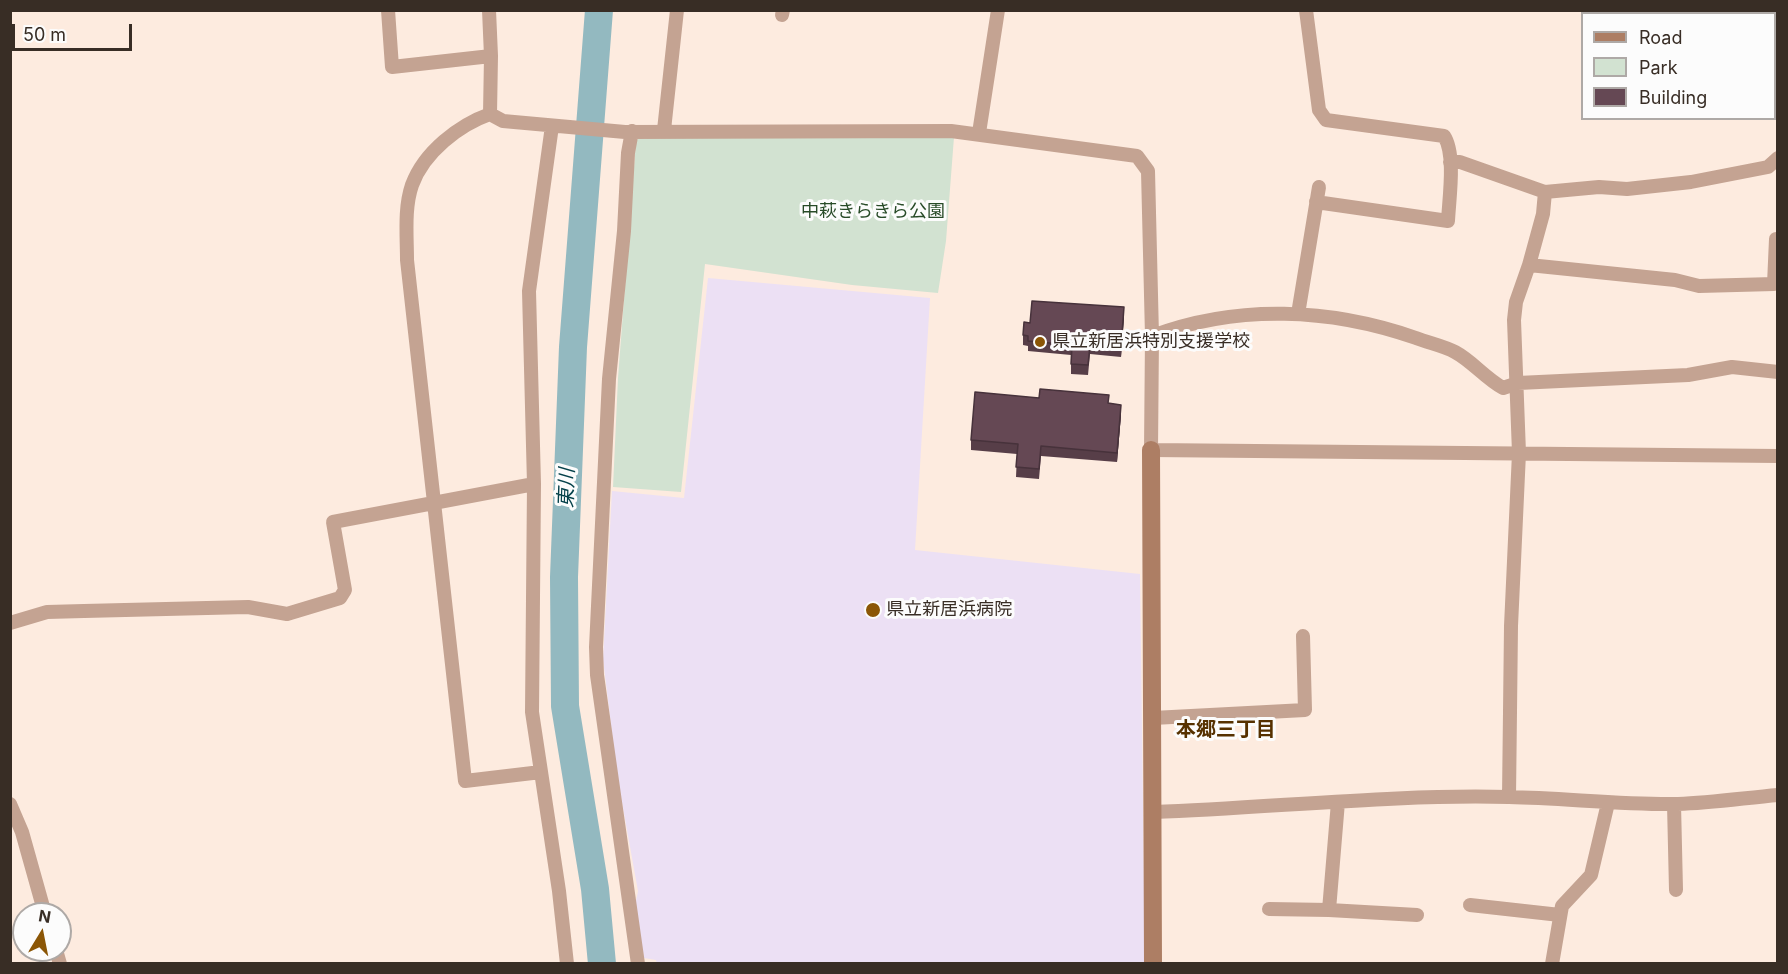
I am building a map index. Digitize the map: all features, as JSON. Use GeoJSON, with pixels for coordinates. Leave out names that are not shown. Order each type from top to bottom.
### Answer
{"type":"FeatureCollection","features":[{"type":"Feature","properties":{"kind":"street"},"geometry":{"type":"LineString","coordinates":[[388,10],[392,67],[491,56]]}},
{"type":"Feature","properties":{"kind":"street"},"geometry":{"type":"LineString","coordinates":[[489,10],[490,114]]}},
{"type":"Feature","properties":{"kind":"street"},"geometry":{"type":"LineString","coordinates":[[664,130],[676,10]]}},
{"type":"Feature","properties":{"kind":"street"},"geometry":{"type":"LineString","coordinates":[[979,133],[998,10]]}},
{"type":"Feature","properties":{"kind":"street"},"geometry":{"type":"LineString","coordinates":[[1306,10],[1319,110],[1326,120],[1444,136],[1449,143],[1450,162],[1448,221],[1316,202]]}},
{"type":"Feature","properties":{"kind":"street"},"geometry":{"type":"LineString","coordinates":[[490,114],[503,122],[628,132],[664,130],[979,133],[1137,156],[1148,171],[1152,336],[1153,963]]}},
{"type":"Feature","properties":{"kind":"street"},"geometry":{"type":"LineString","coordinates":[[490,114],[460,126],[420,168],[411,185],[406,217],[413,332],[465,781],[541,772]]}},
{"type":"Feature","properties":{"kind":"street"},"geometry":{"type":"LineString","coordinates":[[557,127],[529,291],[534,484],[532,712],[567,963]]}},
{"type":"Feature","properties":{"kind":"street"},"geometry":{"type":"LineString","coordinates":[[628,132],[624,231],[609,379],[596,648],[597,675],[638,963]]}},
{"type":"Feature","properties":{"kind":"street"},"geometry":{"type":"LineString","coordinates":[[1450,162],[1460,162],[1545,192],[1599,187],[1627,189],[1690,182],[1768,167],[1778,158]]}},
{"type":"Feature","properties":{"kind":"street"},"geometry":{"type":"LineString","coordinates":[[1298,314],[1318,187]]}},
{"type":"Feature","properties":{"kind":"street"},"geometry":{"type":"LineString","coordinates":[[1509,797],[1511,626],[1519,453],[1514,320],[1516,302],[1529,265],[1545,192]]}},
{"type":"Feature","properties":{"kind":"street"},"geometry":{"type":"LineString","coordinates":[[1529,265],[1675,280],[1699,286],[1774,284],[1776,239]]}},
{"type":"Feature","properties":{"kind":"street"},"geometry":{"type":"LineString","coordinates":[[1152,336],[1169,330],[1247,314],[1298,314],[1359,321],[1455,352],[1488,380],[1503,388],[1518,383],[1688,375],[1732,367],[1778,372]]}},
{"type":"Feature","properties":{"kind":"street"},"geometry":{"type":"LineString","coordinates":[[1151,450],[1778,456]]}},
{"type":"Feature","properties":{"kind":"street"},"geometry":{"type":"LineString","coordinates":[[10,623],[47,612],[248,607],[287,614],[340,598],[345,590],[333,522],[534,484]]}},
{"type":"Feature","properties":{"kind":"street"},"geometry":{"type":"LineString","coordinates":[[1153,718],[1305,710],[1303,636]]}},
{"type":"Feature","properties":{"kind":"street"},"geometry":{"type":"LineString","coordinates":[[1154,812],[1253,809],[1338,802],[1509,797],[1674,804],[1778,795]]}},
{"type":"Feature","properties":{"kind":"street"},"geometry":{"type":"LineString","coordinates":[[1329,910],[1338,802]]}},
{"type":"Feature","properties":{"kind":"street"},"geometry":{"type":"LineString","coordinates":[[1552,963],[1562,906],[1590,875],[1608,803]]}},
{"type":"Feature","properties":{"kind":"street"},"geometry":{"type":"LineString","coordinates":[[10,804],[22,832],[42,902]]}},
{"type":"Feature","properties":{"kind":"street"},"geometry":{"type":"LineString","coordinates":[[1674,804],[1676,890]]}},
{"type":"Feature","properties":{"kind":"street"},"geometry":{"type":"LineString","coordinates":[[1470,905],[1560,915]]}},
{"type":"Feature","properties":{"kind":"street"},"geometry":{"type":"LineString","coordinates":[[1269,909],[1417,915]]}},
{"type":"Feature","properties":{"kind":"shaded area","name":"県立新居浜病院"},"geometry":{"type":"Polygon","coordinates":[[[708,278],[930,298],[915,550],[1140,574],[1145,963],[657,964],[656,960],[644,958],[635,906],[638,891],[617,775],[603,659],[612,491],[684,498],[708,278]]]}},
{"type":"Feature","properties":{"kind":"green space","name":"中萩きらきら公園"},"geometry":{"type":"Polygon","coordinates":[[[641,136],[954,137],[946,241],[938,293],[852,285],[705,264],[681,492],[613,487],[618,378],[636,141],[641,136]]]}},
{"type":"Feature","properties":{"kind":"building"},"geometry":{"type":"Polygon","coordinates":[[[1032,301],[1124,307],[1121,347],[1090,345],[1088,365],[1071,364],[1072,345],[1028,341],[1028,336],[1023,335],[1024,322],[1030,323],[1032,301]]]}},
{"type":"Feature","properties":{"kind":"building"},"geometry":{"type":"Polygon","coordinates":[[[1040,389],[1109,395],[1108,403],[1121,405],[1117,453],[1041,446],[1039,469],[1016,467],[1018,444],[971,440],[975,392],[1039,398],[1040,389]]]}},
{"type":"Feature","properties":{"kind":"waterway","name":"東川"},"geometry":{"type":"LineString","coordinates":[[599,10],[573,347],[564,577],[565,706],[595,889],[602,964]]}},
{"type":"Feature","properties":{"kind":"place","name":"県立新居浜特別支援学校"},"geometry":{"type":"Point","coordinates":[1040,342]}},
{"type":"Feature","properties":{"kind":"place","name":"県立新居浜病院"},"geometry":{"type":"Point","coordinates":[873,610]}},
{"type":"Feature","properties":{"kind":"district","name":"本郷三丁目"},"geometry":{"type":"Point","coordinates":[1226,730]}}]}
